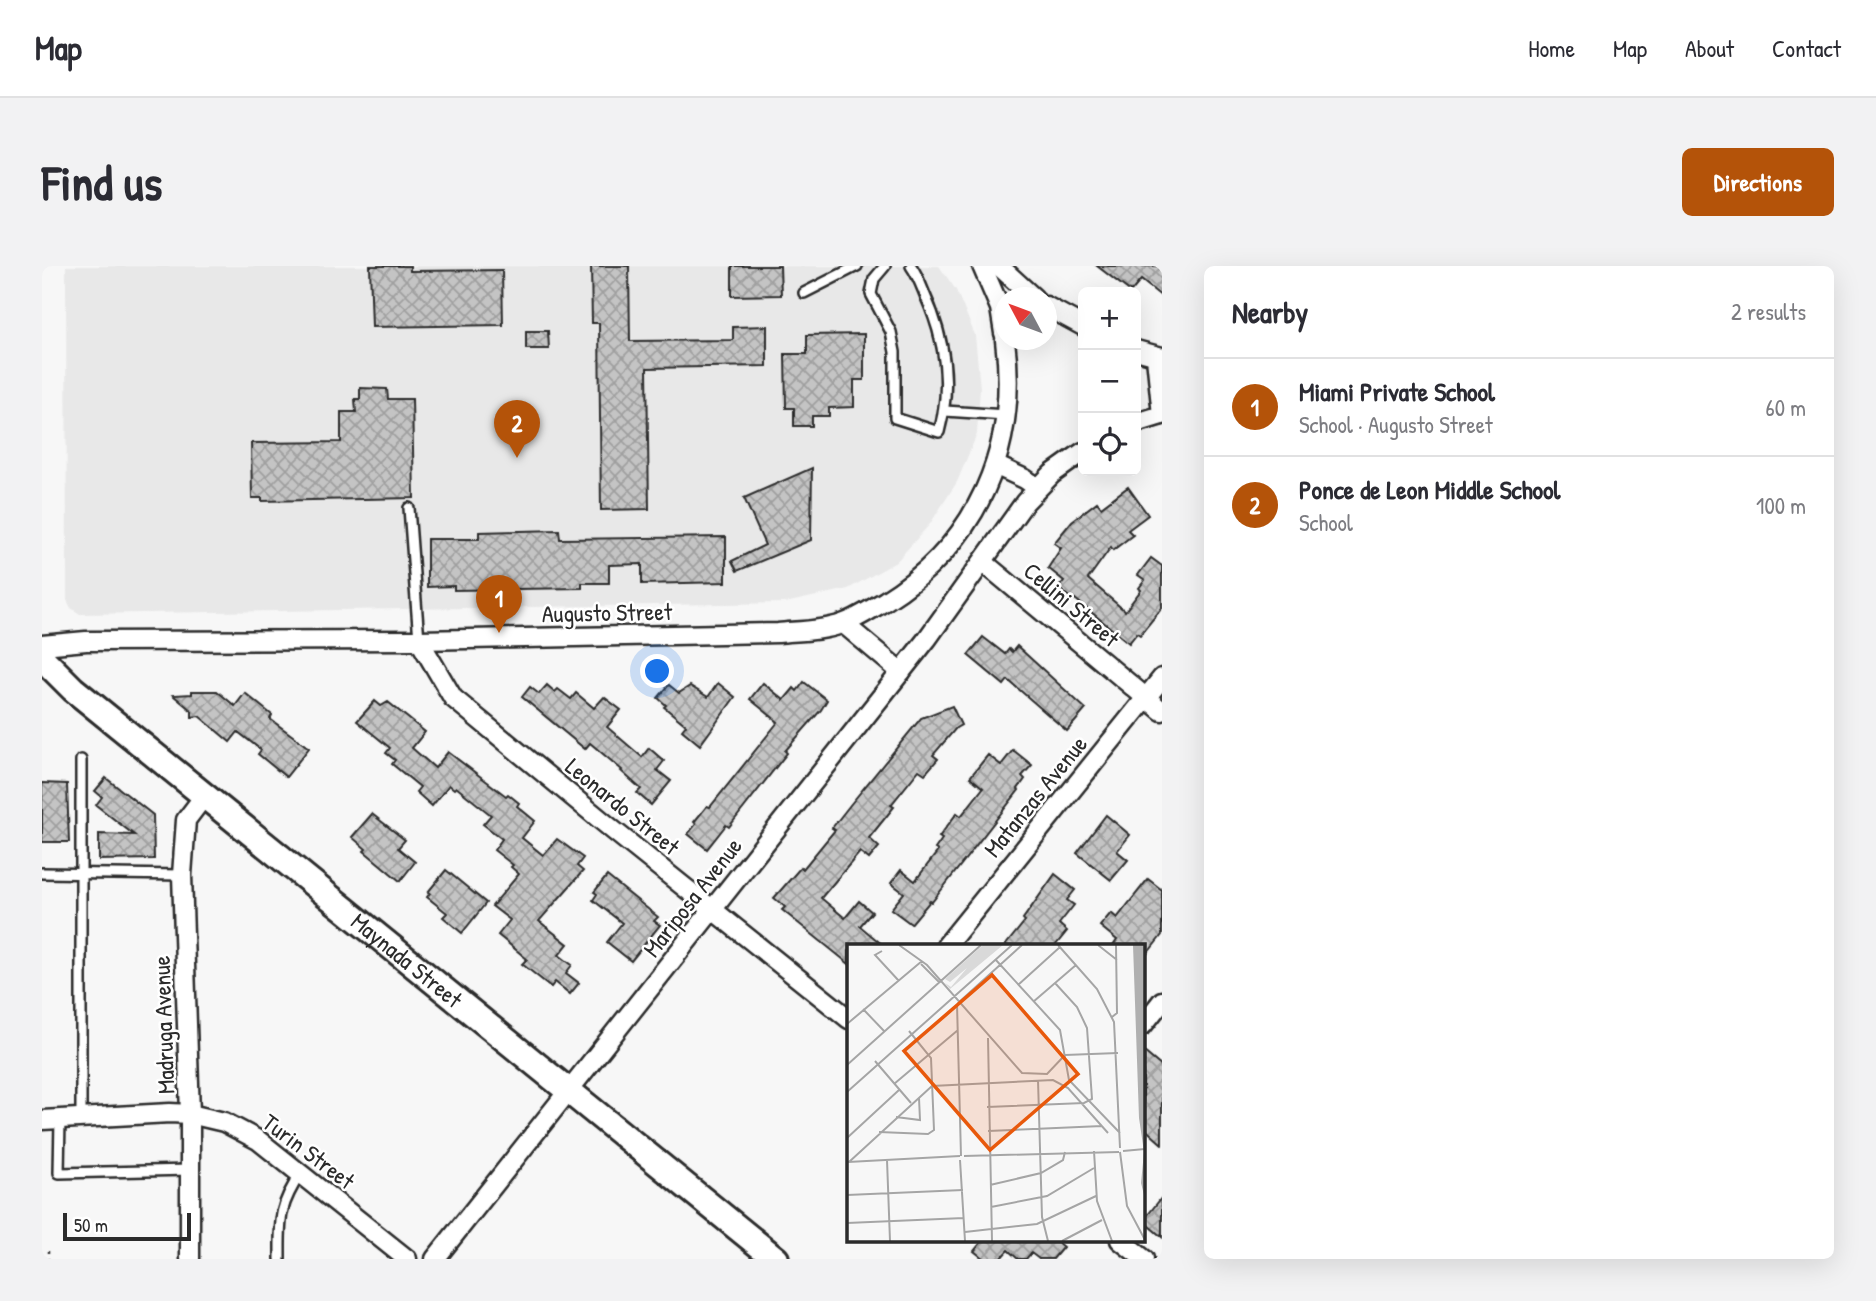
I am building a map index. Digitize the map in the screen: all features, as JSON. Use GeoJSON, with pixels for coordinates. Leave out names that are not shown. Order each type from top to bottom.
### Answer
{"type":"FeatureCollection","features":[{"type":"Feature","properties":{"kind":"street"},"geometry":{"type":"LineString","coordinates":[[982,266],[994,294]]}},
{"type":"Feature","properties":{"kind":"street"},"geometry":{"type":"LineString","coordinates":[[999,266],[1022,287]]}},
{"type":"Feature","properties":{"kind":"street"},"geometry":{"type":"LineString","coordinates":[[1057,312],[1078,323]]}},
{"type":"Feature","properties":{"kind":"street","name":"Augusto Street"},"geometry":{"type":"LineString","coordinates":[[42,645],[86,641],[419,640],[778,633],[844,624],[900,591],[943,556],[964,527],[987,486],[995,465],[1006,415],[1008,388],[1006,350]]}},
{"type":"Feature","properties":{"kind":"street"},"geometry":{"type":"LineString","coordinates":[[1141,352],[1159,357],[1162,415],[1141,421]]}},
{"type":"Feature","properties":{"kind":"street","name":"Mariposa Avenue"},"geometry":{"type":"LineString","coordinates":[[435,1259],[901,672],[1015,515],[1052,474],[1078,456]]}},
{"type":"Feature","properties":{"kind":"street"},"geometry":{"type":"LineString","coordinates":[[995,465],[1038,488]]}},
{"type":"Feature","properties":{"kind":"street","name":"Cellini Street"},"geometry":{"type":"LineString","coordinates":[[983,562],[1162,711]]}},
{"type":"Feature","properties":{"kind":"street"},"geometry":{"type":"LineString","coordinates":[[844,624],[901,672]]}},
{"type":"Feature","properties":{"kind":"street","name":"Leonardo Street"},"geometry":{"type":"LineString","coordinates":[[419,640],[453,698],[847,1017]]}},
{"type":"Feature","properties":{"kind":"street","name":"Maynada Street"},"geometry":{"type":"LineString","coordinates":[[42,658],[73,689],[776,1259]]}},
{"type":"Feature","properties":{"kind":"street","name":"Matanzas Avenue"},"geometry":{"type":"LineString","coordinates":[[948,944],[1162,678]]}},
{"type":"Feature","properties":{"kind":"street","name":"Madruga Avenue"},"geometry":{"type":"LineString","coordinates":[[190,1259],[190,1114],[182,875],[186,820],[205,794]]}},
{"type":"Feature","properties":{"kind":"street"},"geometry":{"type":"LineString","coordinates":[[1144,1024],[1162,1001]]}},
{"type":"Feature","properties":{"kind":"street","name":"Turin Street"},"geometry":{"type":"LineString","coordinates":[[51,1119],[190,1114],[224,1122],[246,1133],[301,1173],[407,1259]]}},
{"type":"Feature","properties":{"kind":"street"},"geometry":{"type":"LineString","coordinates":[[1123,1242],[1144,1259]]}},
{"type":"Feature","properties":{"kind":"lane"},"geometry":{"type":"LineString","coordinates":[[804,293],[857,266]]}},
{"type":"Feature","properties":{"kind":"lane"},"geometry":{"type":"LineString","coordinates":[[885,266],[874,279],[871,294],[891,331],[895,352],[895,418],[939,432],[945,411],[944,352],[933,312],[911,266]]}},
{"type":"Feature","properties":{"kind":"lane"},"geometry":{"type":"LineString","coordinates":[[945,411],[1006,415]]}},
{"type":"Feature","properties":{"kind":"lane"},"geometry":{"type":"LineString","coordinates":[[409,508],[419,640]]}},
{"type":"Feature","properties":{"kind":"lane"},"geometry":{"type":"LineString","coordinates":[[81,760],[81,1118]]}},
{"type":"Feature","properties":{"kind":"lane"},"geometry":{"type":"LineString","coordinates":[[42,873],[182,875]]}},
{"type":"Feature","properties":{"kind":"lane"},"geometry":{"type":"LineString","coordinates":[[51,1119],[59,1173],[190,1170]]}},
{"type":"Feature","properties":{"kind":"lane"},"geometry":{"type":"LineString","coordinates":[[280,1259],[280,1211],[286,1195],[301,1173]]}},
{"type":"Feature","properties":{"kind":"path"},"geometry":{"type":"LineString","coordinates":[[48,1251],[48,1259]]}},
{"type":"Feature","properties":{"kind":"shaded area"},"geometry":{"type":"Polygon","coordinates":[[[66,266],[939,266],[956,290],[975,335],[980,388],[977,434],[957,482],[930,524],[896,562],[848,589],[785,603],[80,614],[71,608],[67,600],[66,266]]]}},
{"type":"Feature","properties":{"kind":"building"},"geometry":{"type":"Polygon","coordinates":[[[370,266],[410,266],[410,271],[502,270],[503,325],[372,327],[370,266]]]}},
{"type":"Feature","properties":{"kind":"building"},"geometry":{"type":"Polygon","coordinates":[[[591,266],[629,266],[630,341],[733,340],[733,327],[767,326],[767,366],[647,368],[649,509],[601,510],[599,323],[592,323],[591,266]]]}},
{"type":"Feature","properties":{"kind":"building"},"geometry":{"type":"Polygon","coordinates":[[[732,266],[780,266],[781,295],[732,296],[732,266]]]}},
{"type":"Feature","properties":{"kind":"building"},"geometry":{"type":"Polygon","coordinates":[[[1097,266],[1162,266],[1162,297],[1141,280],[1135,287],[1124,287],[1097,266]]]}},
{"type":"Feature","properties":{"kind":"building"},"geometry":{"type":"Polygon","coordinates":[[[526,331],[548,331],[549,349],[526,349],[526,331]]]}},
{"type":"Feature","properties":{"kind":"building"},"geometry":{"type":"Polygon","coordinates":[[[864,334],[864,380],[854,380],[854,407],[829,408],[829,416],[812,416],[812,426],[794,426],[794,408],[786,408],[785,354],[807,354],[807,335],[864,334]]]}},
{"type":"Feature","properties":{"kind":"building"},"geometry":{"type":"Polygon","coordinates":[[[360,388],[387,389],[388,399],[412,399],[414,498],[262,501],[262,498],[252,498],[251,443],[341,442],[341,412],[356,412],[355,399],[360,399],[360,388]]]}},
{"type":"Feature","properties":{"kind":"building"},"geometry":{"type":"Polygon","coordinates":[[[812,468],[811,540],[737,571],[732,561],[765,545],[744,498],[812,468]]]}},
{"type":"Feature","properties":{"kind":"building"},"geometry":{"type":"Polygon","coordinates":[[[1128,487],[1148,515],[1128,530],[1133,535],[1113,550],[1111,547],[1088,579],[1125,611],[1141,590],[1139,588],[1145,580],[1138,575],[1151,558],[1162,566],[1162,608],[1140,635],[1137,633],[1129,643],[1058,588],[1064,581],[1048,568],[1061,548],[1054,543],[1072,521],[1097,502],[1101,507],[1128,487]]]}},
{"type":"Feature","properties":{"kind":"building"},"geometry":{"type":"Polygon","coordinates":[[[559,530],[560,539],[726,537],[726,582],[642,584],[642,564],[609,565],[609,583],[582,583],[582,588],[454,590],[454,586],[427,587],[427,539],[479,539],[479,532],[559,530]]]}},
{"type":"Feature","properties":{"kind":"building"},"geometry":{"type":"Polygon","coordinates":[[[983,637],[1005,654],[1009,649],[1012,652],[1017,646],[1086,709],[1067,731],[1008,680],[1004,685],[968,655],[983,637]]]}},
{"type":"Feature","properties":{"kind":"building"},"geometry":{"type":"Polygon","coordinates":[[[804,682],[827,700],[729,827],[726,825],[707,849],[688,834],[696,824],[694,822],[707,806],[710,807],[778,722],[750,699],[763,683],[784,700],[794,688],[797,691],[804,682]]]}},
{"type":"Feature","properties":{"kind":"building"},"geometry":{"type":"Polygon","coordinates":[[[718,683],[735,697],[700,745],[682,730],[686,725],[664,707],[666,705],[658,698],[669,685],[679,693],[690,686],[708,697],[718,683]]]}},
{"type":"Feature","properties":{"kind":"building"},"geometry":{"type":"Polygon","coordinates":[[[547,685],[571,699],[576,693],[594,708],[604,697],[621,710],[607,727],[642,757],[649,748],[664,761],[657,770],[671,781],[651,805],[637,793],[641,789],[590,743],[585,749],[522,697],[530,687],[539,694],[547,685]]]}},
{"type":"Feature","properties":{"kind":"building"},"geometry":{"type":"Polygon","coordinates":[[[192,691],[217,691],[235,706],[245,693],[272,715],[270,719],[309,748],[286,777],[258,754],[261,750],[238,732],[230,742],[199,716],[192,717],[192,711],[173,695],[192,694],[192,691]]]}},
{"type":"Feature","properties":{"kind":"building"},"geometry":{"type":"Polygon","coordinates":[[[375,701],[381,706],[388,702],[425,732],[412,748],[435,768],[448,752],[519,803],[517,806],[535,821],[522,838],[543,855],[557,839],[583,858],[577,866],[583,871],[539,921],[568,944],[559,955],[572,965],[566,973],[579,983],[570,994],[555,982],[551,987],[522,964],[527,959],[498,935],[510,920],[492,906],[519,874],[511,867],[513,865],[494,850],[502,839],[483,824],[491,815],[456,787],[454,789],[449,785],[432,806],[416,792],[420,787],[392,764],[395,760],[386,753],[390,748],[357,721],[375,701]]]}},
{"type":"Feature","properties":{"kind":"building"},"geometry":{"type":"Polygon","coordinates":[[[952,706],[961,725],[933,755],[938,759],[925,774],[919,770],[891,805],[894,807],[869,838],[879,847],[869,859],[860,852],[821,898],[845,918],[859,901],[872,912],[860,926],[882,944],[847,944],[847,962],[782,910],[785,907],[774,898],[801,867],[803,869],[835,830],[832,828],[921,718],[952,706]]]}},
{"type":"Feature","properties":{"kind":"building"},"geometry":{"type":"Polygon","coordinates":[[[1013,750],[1032,765],[1022,776],[1025,779],[1019,790],[932,902],[930,901],[911,924],[891,909],[904,893],[891,883],[901,870],[915,881],[938,851],[935,849],[942,839],[939,837],[957,813],[961,816],[983,788],[970,777],[988,755],[1001,765],[1013,750]]]}},
{"type":"Feature","properties":{"kind":"building"},"geometry":{"type":"Polygon","coordinates":[[[106,778],[153,815],[154,859],[99,860],[99,834],[134,835],[96,805],[102,797],[95,791],[106,778]]]}},
{"type":"Feature","properties":{"kind":"building"},"geometry":{"type":"Polygon","coordinates":[[[42,783],[67,784],[69,842],[42,842],[42,783]]]}},
{"type":"Feature","properties":{"kind":"building"},"geometry":{"type":"Polygon","coordinates":[[[372,814],[405,840],[398,848],[415,862],[400,881],[364,851],[366,849],[352,837],[372,814]]]}},
{"type":"Feature","properties":{"kind":"building"},"geometry":{"type":"Polygon","coordinates":[[[1106,815],[1130,835],[1117,851],[1128,860],[1111,880],[1077,853],[1106,815]]]}},
{"type":"Feature","properties":{"kind":"building"},"geometry":{"type":"Polygon","coordinates":[[[446,870],[486,903],[462,933],[443,917],[447,913],[427,897],[446,870]]]}},
{"type":"Feature","properties":{"kind":"building"},"geometry":{"type":"Polygon","coordinates":[[[1055,874],[1075,890],[1067,900],[1074,905],[1059,924],[1067,931],[1057,944],[1007,944],[1025,921],[1023,919],[1055,874]]]}},
{"type":"Feature","properties":{"kind":"building"},"geometry":{"type":"Polygon","coordinates":[[[607,876],[658,917],[654,921],[660,925],[631,961],[607,942],[622,923],[593,900],[597,894],[594,892],[607,876]]]}},
{"type":"Feature","properties":{"kind":"building"},"geometry":{"type":"Polygon","coordinates":[[[1148,879],[1162,890],[1162,935],[1144,958],[1144,944],[1114,944],[1117,940],[1100,926],[1111,913],[1117,918],[1148,879]]]}},
{"type":"Feature","properties":{"kind":"building"},"geometry":{"type":"Polygon","coordinates":[[[1144,1052],[1162,1067],[1162,1144],[1144,1128],[1144,1052]]]}},
{"type":"Feature","properties":{"kind":"building"},"geometry":{"type":"Polygon","coordinates":[[[1162,1197],[1162,1237],[1144,1220],[1162,1197]]]}},
{"type":"Feature","properties":{"kind":"building"},"geometry":{"type":"Polygon","coordinates":[[[981,1242],[1057,1242],[1063,1247],[1053,1259],[1039,1259],[1031,1253],[1026,1259],[1018,1259],[1008,1250],[1000,1259],[984,1259],[974,1251],[981,1242]]]}},
{"type":"Feature","properties":{"kind":"place","name":"Ponce de Leon Middle School"},"geometry":{"type":"Point","coordinates":[517,458]}},
{"type":"Feature","properties":{"kind":"place","name":"Miami Private School"},"geometry":{"type":"Point","coordinates":[499,633]}}]}
